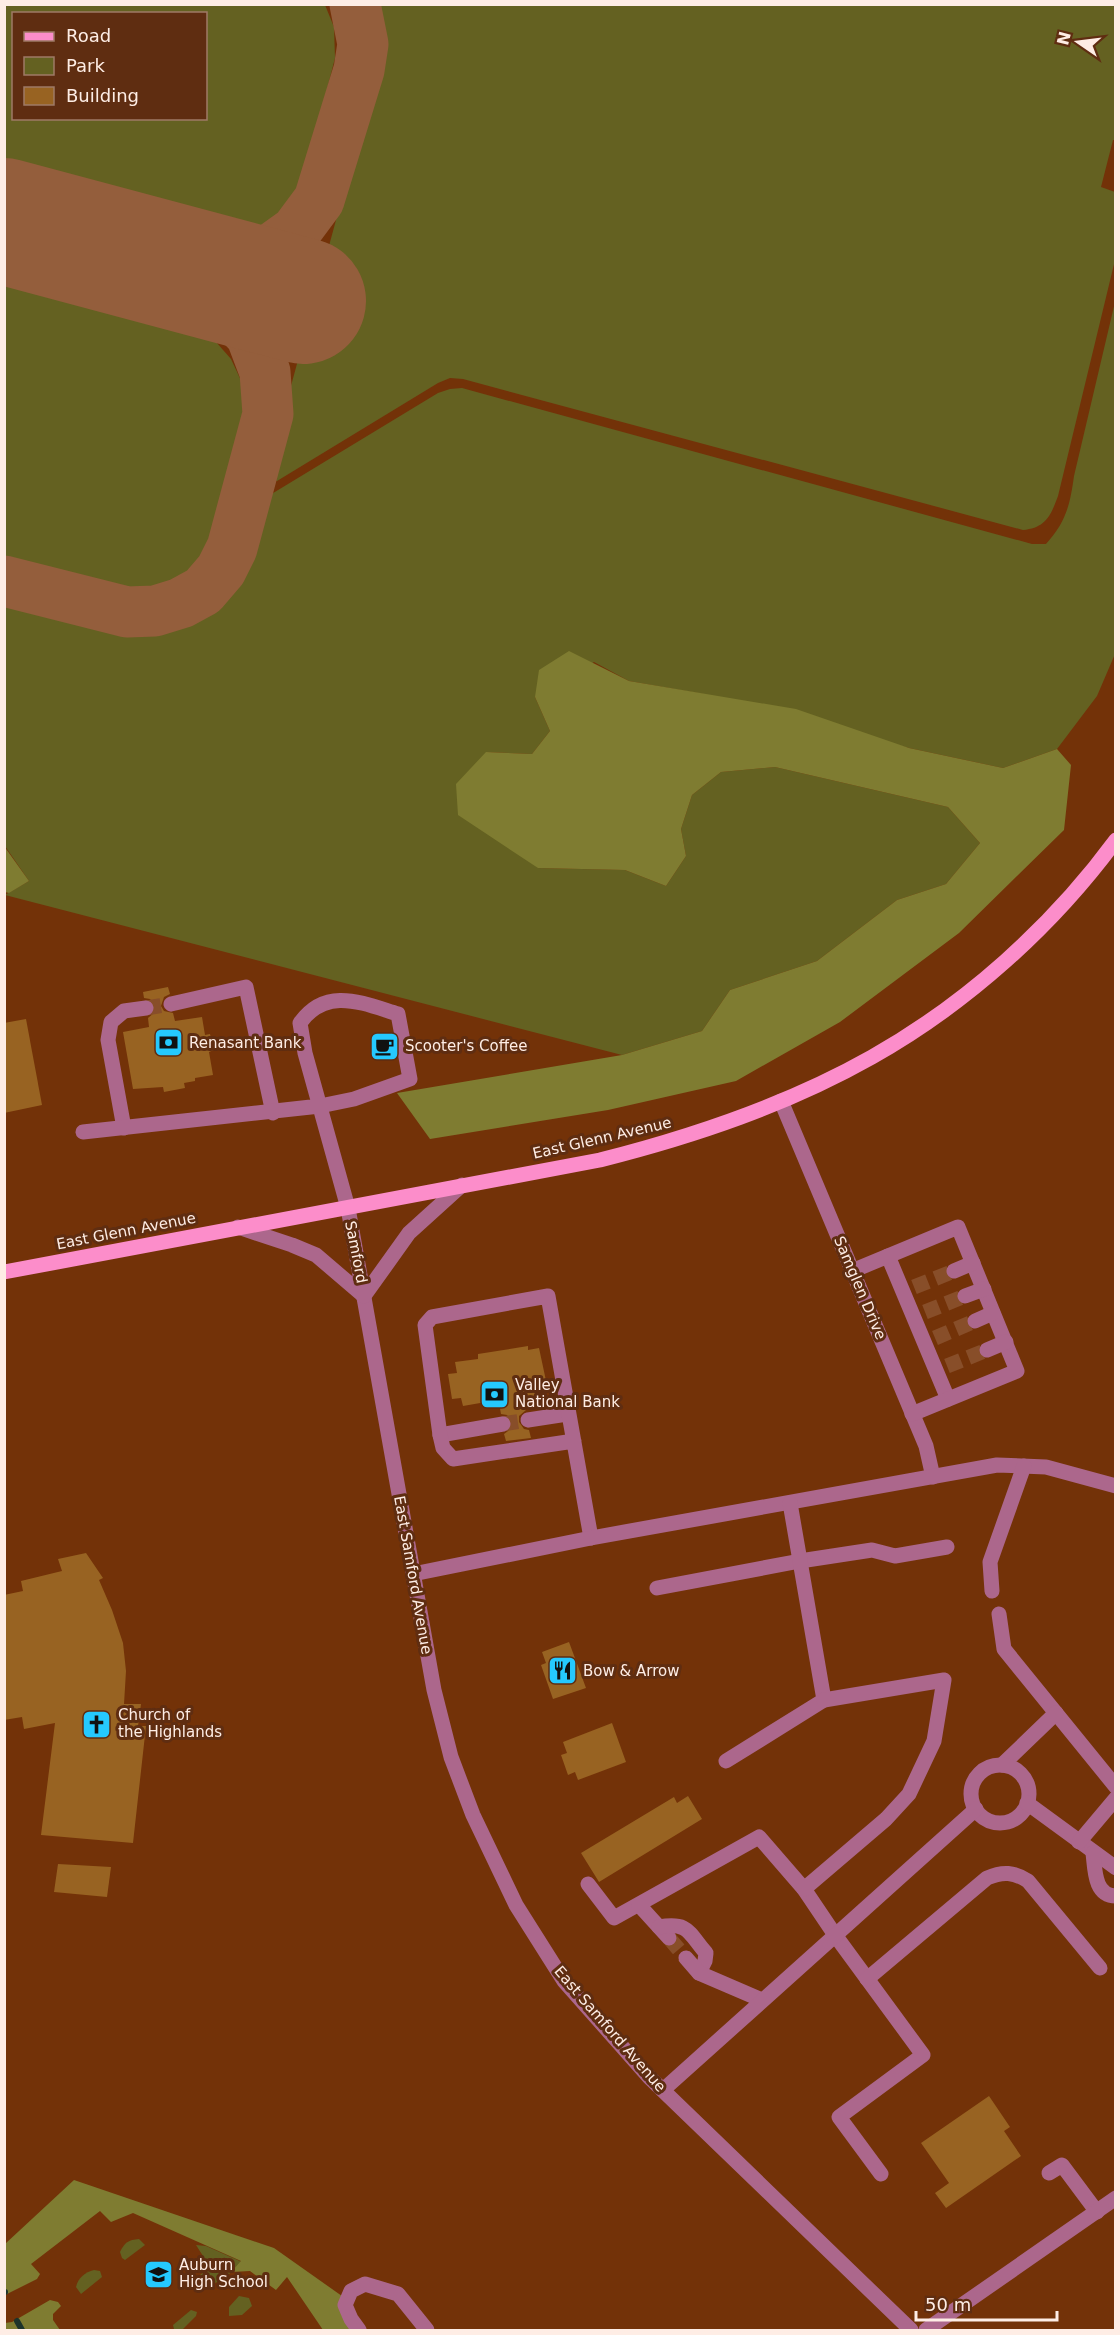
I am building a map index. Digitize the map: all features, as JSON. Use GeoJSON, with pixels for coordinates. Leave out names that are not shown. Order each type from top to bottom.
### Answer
{"type":"FeatureCollection","features":[{"type":"Feature","properties":{"kind":"main road","name":"East Glenn Avenue"},"geometry":{"type":"LineString","coordinates":[[4,1272],[560,1168],[651,1147],[695,1134],[781,1101],[873,1057],[948,1007],[1000,964],[1050,917],[1116,840]]}},
{"type":"Feature","properties":{"kind":"street"},"geometry":{"type":"LineString","coordinates":[[171,1004],[246,987],[273,1113]]}},
{"type":"Feature","properties":{"kind":"street"},"geometry":{"type":"LineString","coordinates":[[83,1132],[273,1113],[320,1106],[354,1099],[410,1079],[398,1014],[356,1002],[335,999],[308,1012],[300,1023],[305,1053],[320,1106]]}},
{"type":"Feature","properties":{"kind":"street"},"geometry":{"type":"LineString","coordinates":[[124,1128],[108,1040],[111,1022],[124,1011],[146,1008]]}},
{"type":"Feature","properties":{"kind":"street","name":"Samglen Drive"},"geometry":{"type":"LineString","coordinates":[[781,1101],[926,1446],[933,1477]]}},
{"type":"Feature","properties":{"kind":"street","name":"Samford"},"geometry":{"type":"LineString","coordinates":[[320,1106],[348,1208],[364,1296]]}},
{"type":"Feature","properties":{"kind":"street"},"geometry":{"type":"LineString","coordinates":[[238,1227],[316,1255],[364,1296],[409,1233],[462,1185]]}},
{"type":"Feature","properties":{"kind":"street"},"geometry":{"type":"LineString","coordinates":[[852,1271],[958,1227],[1017,1371],[912,1414]]}},
{"type":"Feature","properties":{"kind":"street"},"geometry":{"type":"LineString","coordinates":[[888,1256],[908,1289],[930,1340],[942,1369],[948,1399]]}},
{"type":"Feature","properties":{"kind":"street"},"geometry":{"type":"LineString","coordinates":[[954,1271],[973,1263]]}},
{"type":"Feature","properties":{"kind":"street"},"geometry":{"type":"LineString","coordinates":[[965,1296],[984,1289]]}},
{"type":"Feature","properties":{"kind":"street","name":"East Samford Avenue"},"geometry":{"type":"LineString","coordinates":[[364,1296],[434,1690],[451,1757],[473,1815],[516,1905],[564,1981],[663,2090],[911,2331]]}},
{"type":"Feature","properties":{"kind":"street"},"geometry":{"type":"LineString","coordinates":[[574,1441],[453,1459],[443,1448],[440,1435],[425,1325],[432,1317],[548,1296],[567,1414],[574,1441],[591,1538]]}},
{"type":"Feature","properties":{"kind":"street"},"geometry":{"type":"LineString","coordinates":[[975,1321],[993,1313]]}},
{"type":"Feature","properties":{"kind":"street"},"geometry":{"type":"LineString","coordinates":[[987,1350],[1006,1342]]}},
{"type":"Feature","properties":{"kind":"street"},"geometry":{"type":"LineString","coordinates":[[528,1420],[567,1414]]}},
{"type":"Feature","properties":{"kind":"street"},"geometry":{"type":"LineString","coordinates":[[440,1435],[502,1424]]}},
{"type":"Feature","properties":{"kind":"street"},"geometry":{"type":"LineString","coordinates":[[413,1574],[591,1538],[998,1465],[1046,1467],[1116,1486]]}},
{"type":"Feature","properties":{"kind":"street"},"geometry":{"type":"LineString","coordinates":[[992,1591],[990,1562],[1024,1466]]}},
{"type":"Feature","properties":{"kind":"street"},"geometry":{"type":"LineString","coordinates":[[790,1503],[824,1700]]}},
{"type":"Feature","properties":{"kind":"street"},"geometry":{"type":"LineString","coordinates":[[657,1588],[872,1550],[895,1556],[947,1547]]}},
{"type":"Feature","properties":{"kind":"street"},"geometry":{"type":"LineString","coordinates":[[999,1614],[1004,1649],[1116,1787]]}},
{"type":"Feature","properties":{"kind":"street"},"geometry":{"type":"LineString","coordinates":[[726,1761],[824,1700],[944,1680],[933,1741],[909,1794],[886,1818],[804,1889]]}},
{"type":"Feature","properties":{"kind":"street"},"geometry":{"type":"LineString","coordinates":[[1002,1765],[1056,1713]]}},
{"type":"Feature","properties":{"kind":"street"},"geometry":{"type":"LineString","coordinates":[[1002,1765],[1018,1772],[1028,1788],[1027,1803],[1013,1820],[995,1822],[986,1819],[976,1809],[971,1797],[975,1778],[991,1766],[1002,1765]]}},
{"type":"Feature","properties":{"kind":"street"},"geometry":{"type":"LineString","coordinates":[[1079,1842],[1116,1798]]}},
{"type":"Feature","properties":{"kind":"street"},"geometry":{"type":"LineString","coordinates":[[1027,1803],[1092,1853],[1116,1868]]}},
{"type":"Feature","properties":{"kind":"street"},"geometry":{"type":"LineString","coordinates":[[663,2090],[976,1809]]}},
{"type":"Feature","properties":{"kind":"street"},"geometry":{"type":"LineString","coordinates":[[588,1884],[614,1918],[759,1837],[804,1889],[923,2055],[839,2117],[881,2174]]}},
{"type":"Feature","properties":{"kind":"street"},"geometry":{"type":"LineString","coordinates":[[1092,1853],[1099,1887],[1106,1894],[1116,1896]]}},
{"type":"Feature","properties":{"kind":"street"},"geometry":{"type":"LineString","coordinates":[[867,1979],[987,1878],[1000,1872],[1017,1874],[1028,1881],[1100,1968]]}},
{"type":"Feature","properties":{"kind":"street"},"geometry":{"type":"LineString","coordinates":[[639,1905],[664,1933],[676,1924],[683,1926],[706,1953],[699,1973]]}},
{"type":"Feature","properties":{"kind":"street"},"geometry":{"type":"LineString","coordinates":[[686,1958],[699,1973],[762,2000]]}},
{"type":"Feature","properties":{"kind":"street"},"geometry":{"type":"LineString","coordinates":[[1049,2173],[1062,2165],[1097,2212]]}},
{"type":"Feature","properties":{"kind":"street"},"geometry":{"type":"LineString","coordinates":[[926,2331],[1116,2198]]}},
{"type":"Feature","properties":{"kind":"street"},"geometry":{"type":"LineString","coordinates":[[359,2331],[345,2305],[351,2291],[365,2284],[398,2294],[427,2331]]}},
{"type":"Feature","properties":{"kind":"green space"},"geometry":{"type":"Polygon","coordinates":[[[4,5],[325,5],[334,27],[335,58],[305,176],[291,202],[271,224],[244,235],[213,237],[5,181],[4,5]]]}},
{"type":"Feature","properties":{"kind":"green space"},"geometry":{"type":"Polygon","coordinates":[[[373,5],[1115,5],[1115,140],[1113,140],[1101,187],[1115,192],[1115,260],[1058,496],[1046,519],[1037,527],[1023,530],[463,379],[450,378],[438,383],[277,481],[266,478],[377,69],[379,37],[373,5]]]}},
{"type":"Feature","properties":{"kind":"green space"},"geometry":{"type":"Polygon","coordinates":[[[4,269],[180,316],[209,334],[231,359],[245,389],[250,425],[219,539],[204,565],[181,585],[152,596],[121,597],[5,565],[4,269]]]}},
{"type":"Feature","properties":{"kind":"green space"},"geometry":{"type":"Polygon","coordinates":[[[1115,302],[1115,654],[1097,696],[1057,749],[1003,768],[909,748],[703,694],[629,681],[594,662],[535,697],[550,731],[532,754],[486,752],[538,868],[625,870],[666,886],[686,856],[681,829],[692,795],[721,772],[775,767],[948,807],[980,843],[946,884],[897,900],[817,961],[730,990],[702,1031],[622,1055],[5,895],[29,881],[5,846],[4,597],[69,616],[132,627],[163,625],[191,615],[217,597],[240,567],[249,544],[260,501],[438,393],[462,388],[1032,544],[1046,544],[1063,520],[1069,504],[1115,302]]]}},
{"type":"Feature","properties":{"kind":"green space"},"geometry":{"type":"Polygon","coordinates":[[[139,2239],[145,2245],[125,2260],[122,2258],[120,2252],[125,2244],[139,2239]]]}},
{"type":"Feature","properties":{"kind":"green space"},"geometry":{"type":"Polygon","coordinates":[[[196,2245],[206,2246],[242,2262],[214,2284],[205,2282],[200,2275],[210,2267],[196,2245]]]}},
{"type":"Feature","properties":{"kind":"green space"},"geometry":{"type":"Polygon","coordinates":[[[94,2270],[100,2271],[102,2277],[81,2294],[76,2287],[78,2281],[85,2274],[94,2270]]]}},
{"type":"Feature","properties":{"kind":"green space"},"geometry":{"type":"Polygon","coordinates":[[[239,2296],[249,2298],[252,2306],[242,2315],[229,2316],[229,2307],[239,2296]]]}},
{"type":"Feature","properties":{"kind":"green space"},"geometry":{"type":"Polygon","coordinates":[[[191,2310],[197,2312],[196,2316],[182,2330],[174,2329],[173,2325],[191,2310]]]}},
{"type":"Feature","properties":{"kind":"shaded area"},"geometry":{"type":"Polygon","coordinates":[[[569,651],[629,681],[796,709],[909,748],[1003,768],[1057,749],[1071,765],[1064,830],[959,933],[840,1022],[736,1081],[608,1110],[430,1139],[397,1093],[622,1055],[702,1031],[730,990],[817,961],[897,900],[946,884],[980,843],[948,807],[775,767],[721,772],[692,795],[681,829],[686,856],[666,886],[625,870],[538,868],[458,815],[456,784],[486,752],[532,754],[550,731],[535,697],[539,670],[569,651]]]}},
{"type":"Feature","properties":{"kind":"shaded area"},"geometry":{"type":"Polygon","coordinates":[[[4,846],[29,881],[9,893],[5,892],[4,846]]]}},
{"type":"Feature","properties":{"kind":"shaded area"},"geometry":{"type":"Polygon","coordinates":[[[74,2180],[274,2248],[349,2301],[363,2330],[323,2330],[287,2277],[276,2290],[250,2271],[231,2272],[241,2261],[133,2213],[111,2222],[100,2211],[31,2264],[40,2274],[37,2279],[5,2295],[5,2244],[74,2180]]]}},
{"type":"Feature","properties":{"kind":"shaded area"},"geometry":{"type":"Polygon","coordinates":[[[50,2300],[58,2302],[61,2306],[53,2314],[53,2320],[60,2330],[5,2330],[5,2323],[12,2322],[50,2300]]]}},
{"type":"Feature","properties":{"kind":"building","name":"Renasant Bank"},"geometry":{"type":"Polygon","coordinates":[[[168,987],[170,994],[164,997],[161,1006],[164,1011],[173,1013],[175,1021],[202,1017],[205,1035],[210,1034],[214,1050],[209,1052],[213,1075],[195,1078],[195,1081],[184,1083],[185,1088],[164,1092],[163,1087],[133,1089],[123,1032],[149,1027],[148,1018],[155,1012],[156,1006],[150,999],[144,998],[143,992],[168,987]]]}},
{"type":"Feature","properties":{"kind":"building"},"geometry":{"type":"Polygon","coordinates":[[[26,1019],[42,1105],[4,1113],[4,1023],[26,1019]]]}},
{"type":"Feature","properties":{"kind":"building","name":"Valley National Bank"},"geometry":{"type":"Polygon","coordinates":[[[528,1346],[528,1350],[539,1348],[548,1390],[536,1392],[537,1396],[524,1398],[526,1410],[519,1416],[519,1422],[524,1429],[529,1430],[531,1438],[506,1441],[504,1434],[512,1428],[512,1422],[507,1415],[501,1414],[499,1403],[487,1406],[486,1402],[463,1406],[461,1398],[452,1399],[448,1374],[457,1373],[455,1362],[478,1359],[478,1354],[528,1346]]]}},
{"type":"Feature","properties":{"kind":"building","name":"Church of the Highlands"},"geometry":{"type":"Polygon","coordinates":[[[86,1553],[103,1578],[99,1580],[123,1643],[126,1671],[124,1704],[141,1704],[138,1726],[146,1726],[133,1843],[41,1835],[55,1723],[24,1729],[22,1717],[4,1720],[4,1595],[23,1591],[21,1581],[62,1571],[58,1559],[86,1553]]]}},
{"type":"Feature","properties":{"kind":"building"},"geometry":{"type":"Polygon","coordinates":[[[569,1642],[586,1688],[553,1699],[541,1665],[546,1663],[542,1652],[569,1642]]]}},
{"type":"Feature","properties":{"kind":"building"},"geometry":{"type":"Polygon","coordinates":[[[612,1723],[626,1762],[578,1780],[575,1772],[568,1775],[561,1755],[567,1753],[563,1742],[612,1723]]]}},
{"type":"Feature","properties":{"kind":"building"},"geometry":{"type":"Polygon","coordinates":[[[688,1796],[702,1819],[599,1882],[581,1853],[674,1797],[677,1803],[688,1796]]]}},
{"type":"Feature","properties":{"kind":"building"},"geometry":{"type":"Polygon","coordinates":[[[58,1864],[111,1867],[107,1897],[54,1892],[58,1864]]]}},
{"type":"Feature","properties":{"kind":"building"},"geometry":{"type":"Polygon","coordinates":[[[989,2096],[1010,2127],[1004,2131],[1021,2156],[946,2208],[935,2193],[949,2183],[921,2143],[989,2096]]]}},
{"type":"Feature","properties":{"kind":"waterway"},"geometry":{"type":"LineString","coordinates":[[17,2321],[22,2330]]}},
{"type":"Feature","properties":{"kind":"taxiway"},"geometry":{"type":"LineString","coordinates":[[188,270],[268,251],[296,231],[319,200],[359,70],[363,44],[355,4]]}},
{"type":"Feature","properties":{"kind":"taxiway"},"geometry":{"type":"LineString","coordinates":[[4,581],[127,612],[155,611],[181,603],[203,591],[221,570],[232,548],[268,414],[265,372],[251,335],[188,270]]}},
{"type":"Feature","properties":{"kind":"runway"},"geometry":{"type":"LineString","coordinates":[[4,221],[303,301]]}},
{"type":"Feature","properties":{"kind":"tunnel"},"geometry":{"type":"LineString","coordinates":[[146,1008],[171,1004]]}},
{"type":"Feature","properties":{"kind":"tunnel"},"geometry":{"type":"LineString","coordinates":[[914,1287],[954,1271]]}},
{"type":"Feature","properties":{"kind":"tunnel"},"geometry":{"type":"LineString","coordinates":[[925,1312],[965,1296]]}},
{"type":"Feature","properties":{"kind":"tunnel"},"geometry":{"type":"LineString","coordinates":[[935,1338],[975,1321]]}},
{"type":"Feature","properties":{"kind":"tunnel"},"geometry":{"type":"LineString","coordinates":[[947,1366],[987,1350]]}},
{"type":"Feature","properties":{"kind":"tunnel"},"geometry":{"type":"LineString","coordinates":[[503,1424],[528,1420]]}},
{"type":"Feature","properties":{"kind":"tunnel"},"geometry":{"type":"LineString","coordinates":[[669,1938],[686,1958]]}},
{"type":"Feature","properties":{"kind":"place","name":"Renasant Bank"},"geometry":{"type":"Point","coordinates":[168,1043]}},
{"type":"Feature","properties":{"kind":"place","name":"Scooter's Coffee"},"geometry":{"type":"Point","coordinates":[384,1046]}},
{"type":"Feature","properties":{"kind":"place","name":"Valley National Bank"},"geometry":{"type":"Point","coordinates":[494,1394]}},
{"type":"Feature","properties":{"kind":"place","name":"Bow & Arrow"},"geometry":{"type":"Point","coordinates":[562,1671]}},
{"type":"Feature","properties":{"kind":"place","name":"Church of the Highlands"},"geometry":{"type":"Point","coordinates":[97,1724]}},
{"type":"Feature","properties":{"kind":"place","name":"Auburn High School"},"geometry":{"type":"Point","coordinates":[158,2274]}}]}
